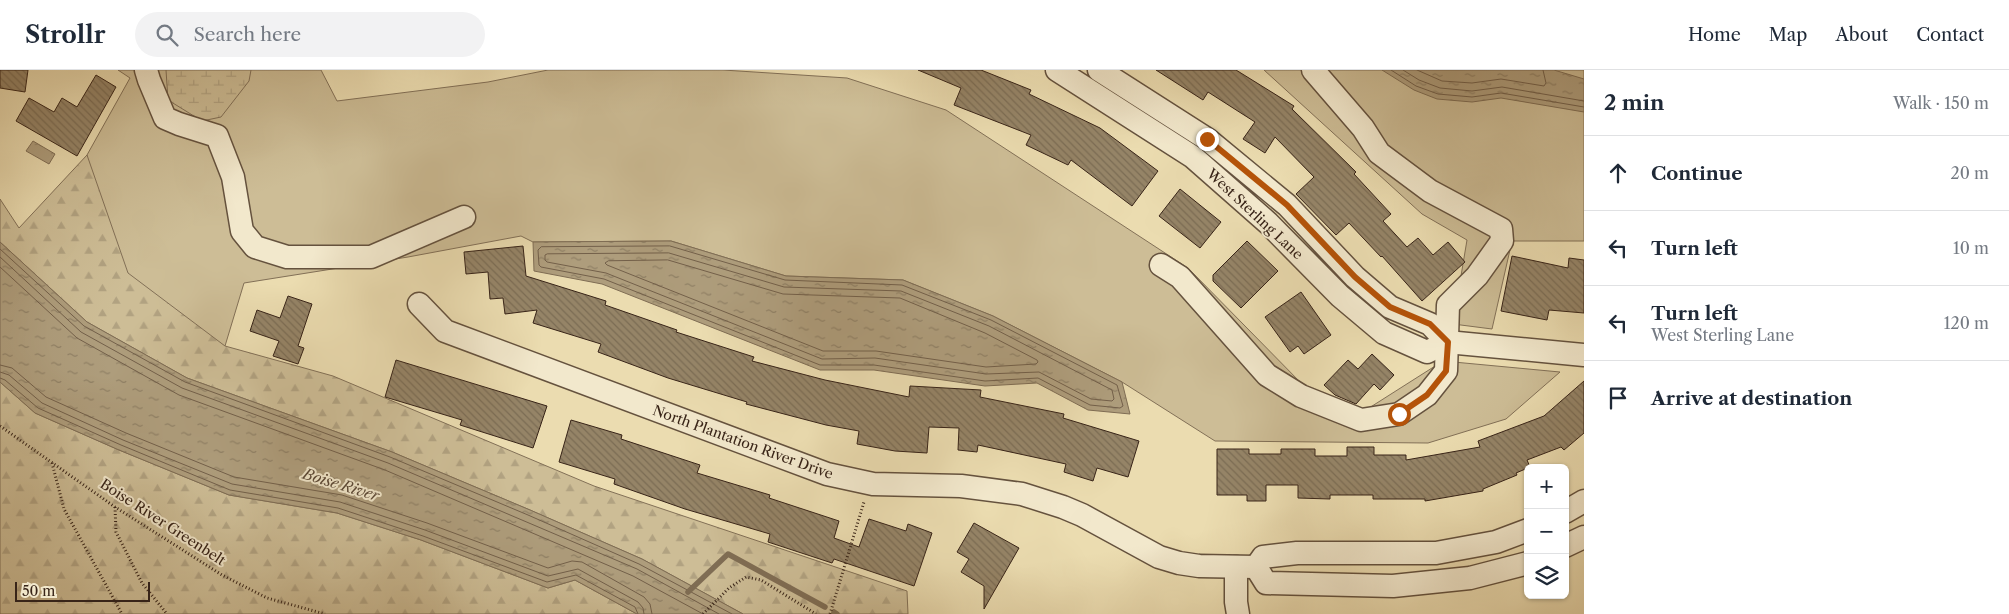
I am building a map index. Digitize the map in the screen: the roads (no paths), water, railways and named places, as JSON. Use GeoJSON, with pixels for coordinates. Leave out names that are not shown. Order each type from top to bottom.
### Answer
{"type":"FeatureCollection","features":[{"type":"Feature","properties":{"kind":"street"},"geometry":{"type":"LineString","coordinates":[[146,70],[148,80],[165,118],[217,136],[233,177],[242,231],[255,247],[287,257],[371,257],[464,217]]}},
{"type":"Feature","properties":{"kind":"street","name":"West Sterling Lane"},"geometry":{"type":"LineString","coordinates":[[1057,70],[1193,157],[1268,223],[1340,296],[1384,333],[1427,352],[1448,342],[1584,355]]}},
{"type":"Feature","properties":{"kind":"street","name":"West Sterling Lane"},"geometry":{"type":"LineString","coordinates":[[1099,70],[1207,139],[1287,205],[1355,277],[1390,307],[1430,324],[1448,342]]}},
{"type":"Feature","properties":{"kind":"street"},"geometry":{"type":"LineString","coordinates":[[1161,265],[1180,277],[1267,375],[1301,396],[1360,420],[1399,414],[1427,395],[1446,371],[1448,305],[1477,276],[1497,248],[1502,240],[1501,229],[1430,192],[1379,153],[1363,128],[1313,70]]}},
{"type":"Feature","properties":{"kind":"street","name":"North Plantation River Drive"},"geometry":{"type":"LineString","coordinates":[[419,304],[446,331],[827,474],[873,484],[961,486],[1022,494],[1063,506],[1159,557],[1199,566],[1246,567]]}},
{"type":"Feature","properties":{"kind":"street"},"geometry":{"type":"LineString","coordinates":[[1569,510],[1584,501]]}},
{"type":"Feature","properties":{"kind":"street"},"geometry":{"type":"LineString","coordinates":[[1238,614],[1236,602],[1246,567],[1263,556],[1297,553],[1436,553],[1496,542],[1524,532]]}},
{"type":"Feature","properties":{"kind":"street"},"geometry":{"type":"LineString","coordinates":[[1569,544],[1584,537]]}},
{"type":"Feature","properties":{"kind":"street"},"geometry":{"type":"LineString","coordinates":[[1246,567],[1266,583],[1393,586],[1470,578],[1524,564]]}},
{"type":"Feature","properties":{"kind":"water"},"geometry":{"type":"Polygon","coordinates":[[[1382,70],[1554,70],[1584,79],[1584,112],[1501,98],[1472,102],[1437,99],[1414,90],[1382,70]]]}},
{"type":"Feature","properties":{"kind":"water"},"geometry":{"type":"Polygon","coordinates":[[[33,141],[55,154],[49,164],[26,151],[33,141]]]}},
{"type":"Feature","properties":{"kind":"water"},"geometry":{"type":"Polygon","coordinates":[[[671,241],[786,276],[903,280],[993,316],[1122,382],[1130,414],[1088,410],[1037,383],[985,386],[874,370],[820,370],[602,284],[534,271],[533,242],[671,241]]]}},
{"type":"Feature","properties":{"kind":"water","name":"Boise River"},"geometry":{"type":"Polygon","coordinates":[[[0,242],[87,322],[187,378],[392,452],[530,510],[642,559],[743,614],[637,614],[575,580],[548,588],[421,540],[337,513],[229,495],[35,413],[0,382],[0,242]]]}},
{"type":"Feature","properties":{"kind":"waterway"},"geometry":{"type":"LineString","coordinates":[[688,592],[728,554],[825,607]]}}]}
